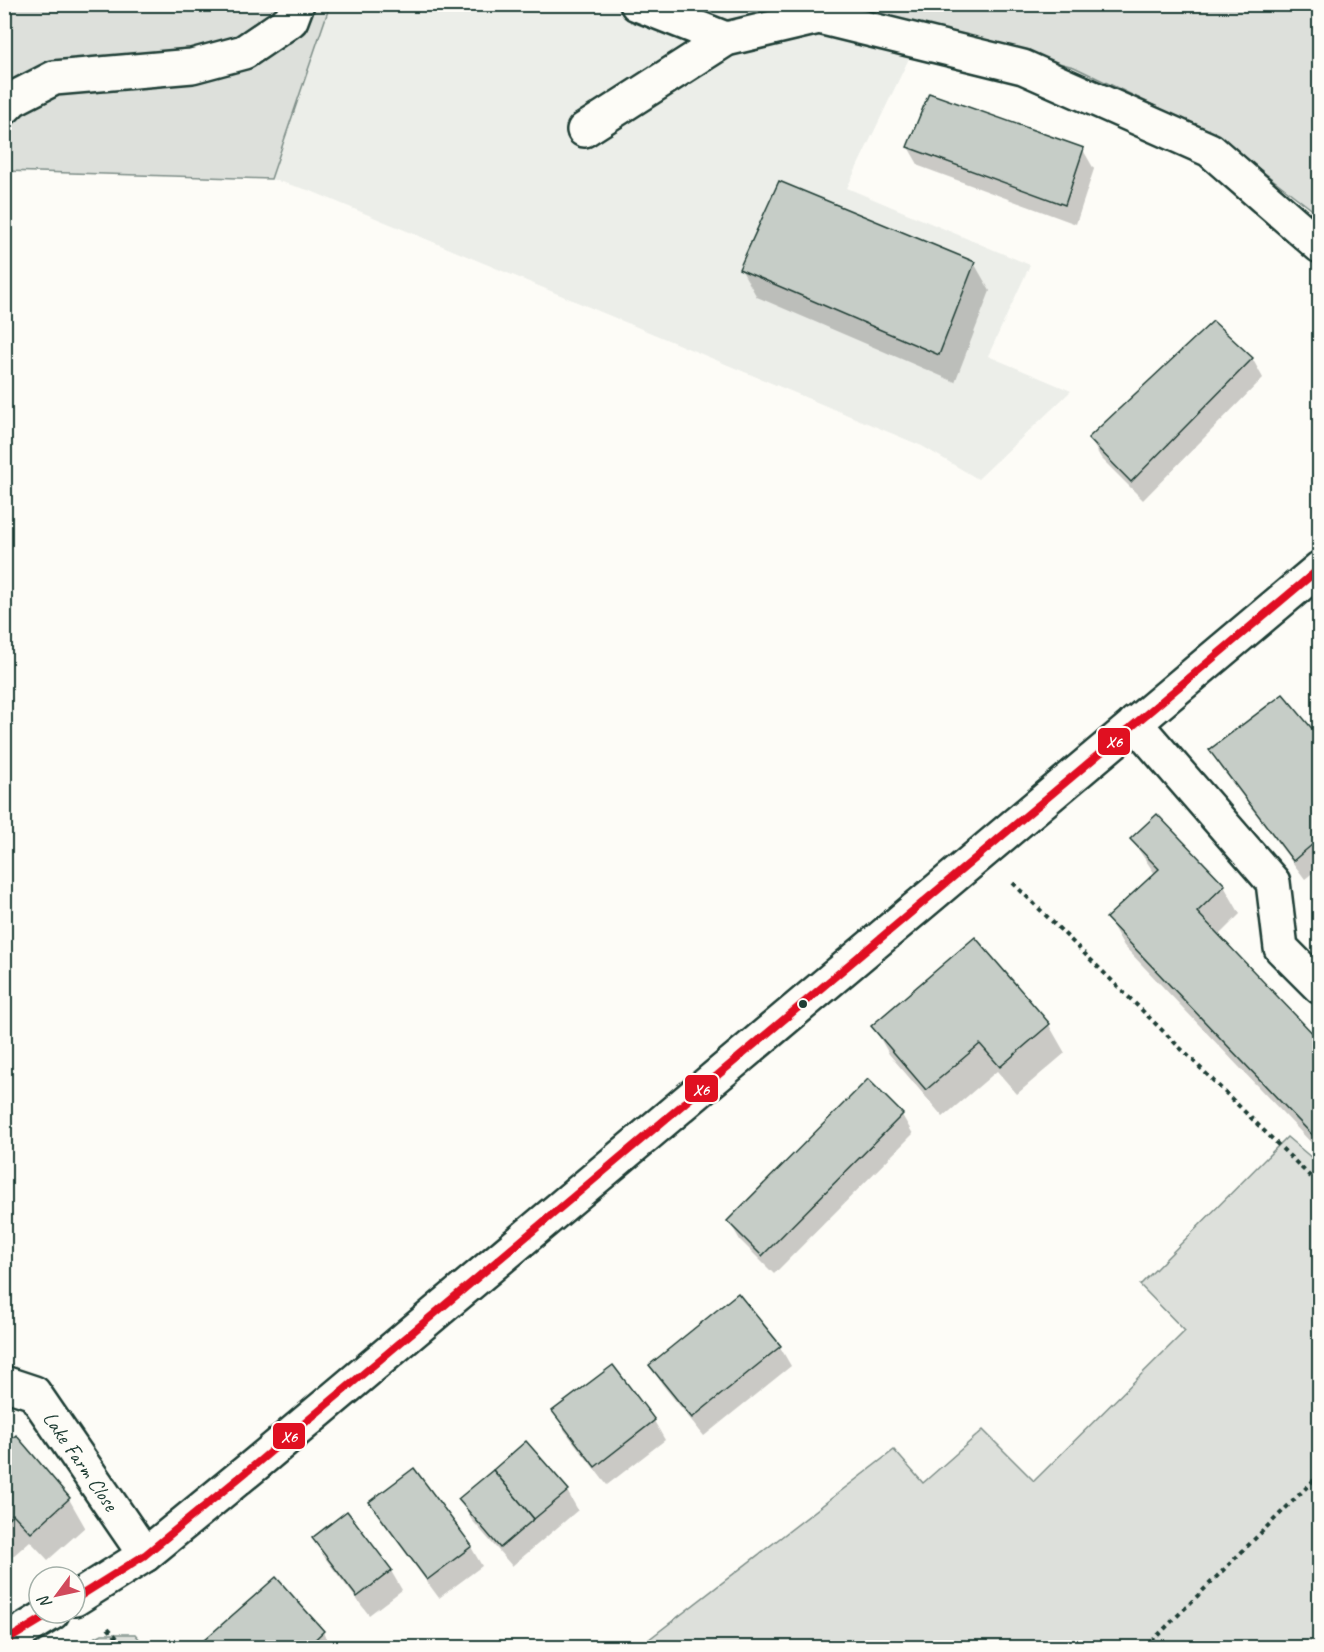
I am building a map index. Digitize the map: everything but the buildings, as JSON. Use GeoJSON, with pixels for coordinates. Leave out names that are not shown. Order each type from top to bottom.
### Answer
{"type":"FeatureCollection","features":[{"type":"Feature","properties":{"kind":"main road"},"geometry":{"type":"LineString","coordinates":[[4,108],[13,99],[54,78],[192,66],[244,51],[291,20],[297,4]]}},
{"type":"Feature","properties":{"kind":"main road"},"geometry":{"type":"LineString","coordinates":[[637,4],[726,39]]}},
{"type":"Feature","properties":{"kind":"main road"},"geometry":{"type":"LineString","coordinates":[[585,130],[726,39],[819,17],[1023,67],[1210,150],[1320,246]]}},
{"type":"Feature","properties":{"kind":"main road"},"geometry":{"type":"LineString","coordinates":[[87,1591],[145,1555],[1320,568]]}},
{"type":"Feature","properties":{"kind":"main road"},"geometry":{"type":"LineString","coordinates":[[1135,723],[1273,882],[1281,948],[1320,987]]}},
{"type":"Feature","properties":{"kind":"main road","name":"Lake Farm Close"},"geometry":{"type":"LineString","coordinates":[[4,1383],[34,1394],[145,1555]]}},
{"type":"Feature","properties":{"kind":"main road"},"geometry":{"type":"LineString","coordinates":[[4,1642],[32,1625]]}},
{"type":"Feature","properties":{"kind":"path"},"geometry":{"type":"LineString","coordinates":[[982,852],[1320,1186]]}},
{"type":"Feature","properties":{"kind":"path"},"geometry":{"type":"LineString","coordinates":[[1145,1647],[1320,1474]]}},
{"type":"Feature","properties":{"kind":"shaded area"},"geometry":{"type":"Polygon","coordinates":[[[702,4],[716,11],[747,5],[835,4],[924,27],[847,188],[1030,265],[988,356],[1071,391],[978,479],[922,446],[311,191],[271,179],[330,5],[702,4]]]}},
{"type":"Feature","properties":{"kind":"shaded area"},"geometry":{"type":"Polygon","coordinates":[[[5,5],[330,5],[271,179],[5,171],[5,5]]]}},
{"type":"Feature","properties":{"kind":"shaded area"},"geometry":{"type":"Polygon","coordinates":[[[835,5],[1319,5],[1319,215],[1215,135],[1074,67],[835,5]]]}},
{"type":"Feature","properties":{"kind":"shaded area"},"geometry":{"type":"Polygon","coordinates":[[[1287,1137],[1319,1164],[1319,1647],[639,1647],[894,1450],[923,1483],[983,1430],[1034,1481],[1185,1331],[1140,1285],[1287,1137]]]}},
{"type":"Feature","properties":{"kind":"shaded area"},"geometry":{"type":"Polygon","coordinates":[[[102,1634],[135,1634],[146,1647],[76,1647],[102,1634]]]}},
{"type":"Feature","properties":{"kind":"transit line","name":"X6"},"geometry":{"type":"LineString","coordinates":[[87,1591],[145,1555],[256,1464],[1320,568]]}},
{"type":"Feature","properties":{"kind":"transit line","name":"X6"},"geometry":{"type":"LineString","coordinates":[[4,1642],[32,1625]]}}]}
